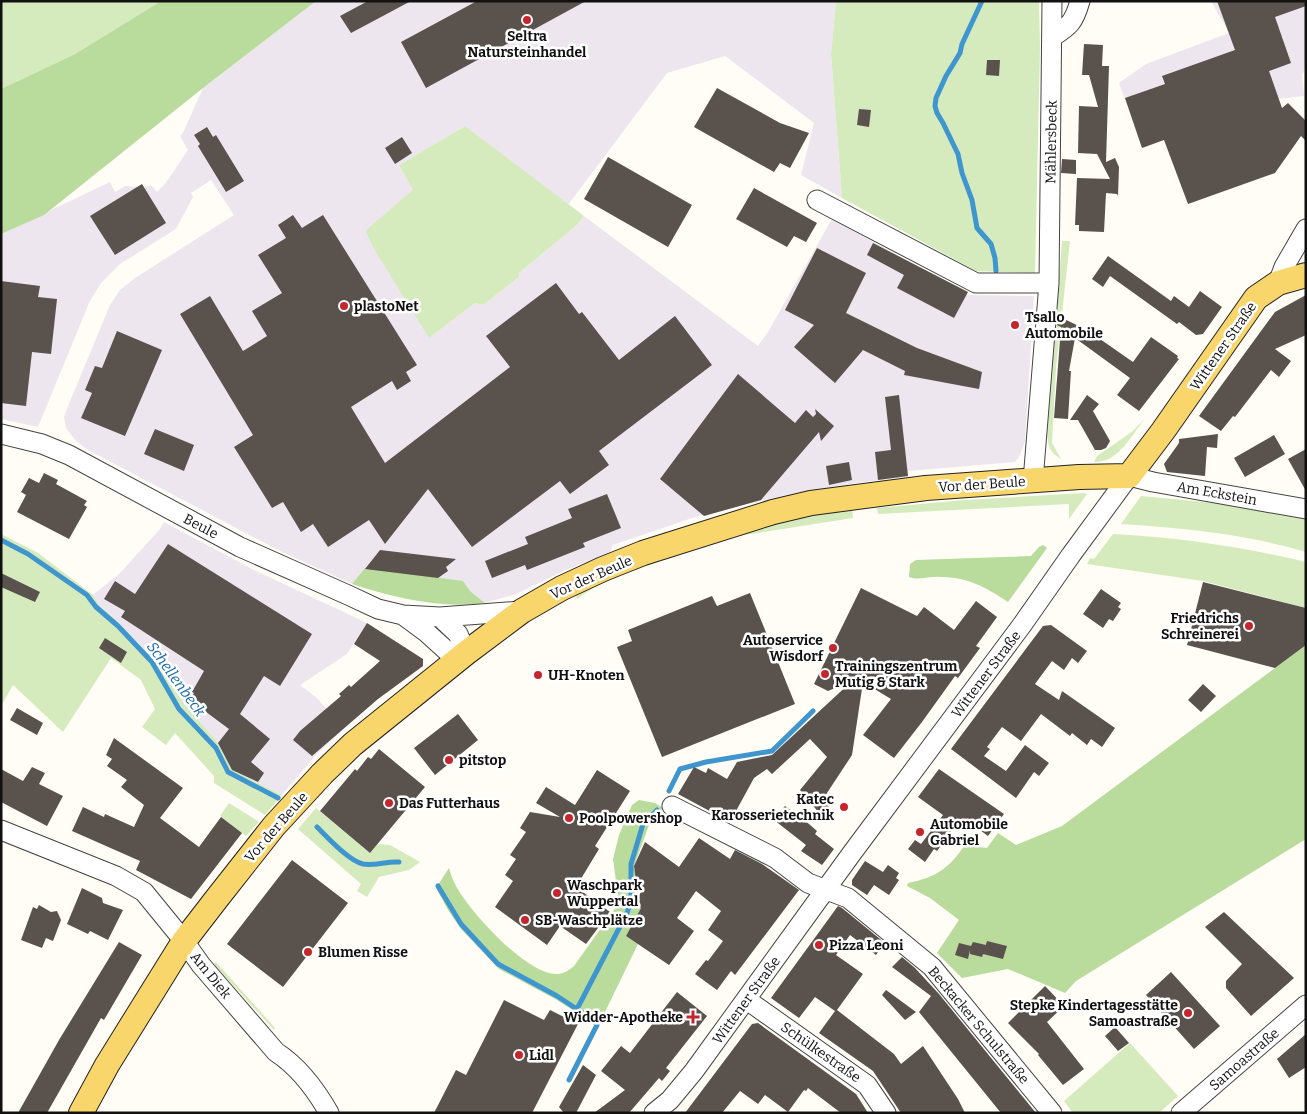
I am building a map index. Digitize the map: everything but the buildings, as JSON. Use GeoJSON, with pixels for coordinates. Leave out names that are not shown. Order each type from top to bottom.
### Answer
{"type":"FeatureCollection","features":[{"type":"Feature","properties":{"kind":"main road","name":"Wittener Straße"},"geometry":{"type":"LineString","coordinates":[[1129,476],[1163,431],[1256,298],[1278,283],[1306,275]]}},
{"type":"Feature","properties":{"kind":"main road","name":"Vor der Beule"},"geometry":{"type":"LineString","coordinates":[[184,941],[274,826],[322,774],[369,730],[522,611],[562,588],[627,560],[773,512],[811,504],[926,488],[1090,476],[1129,476]]}},
{"type":"Feature","properties":{"kind":"main road","name":"Am Diek"},"geometry":{"type":"LineString","coordinates":[[81,1113],[107,1065],[184,941]]}},
{"type":"Feature","properties":{"kind":"street","name":"Mählersbeck"},"geometry":{"type":"LineString","coordinates":[[1033,481],[1049,283],[1052,1]]}},
{"type":"Feature","properties":{"kind":"street"},"geometry":{"type":"LineString","coordinates":[[1052,37],[1068,28],[1080,1]]}},
{"type":"Feature","properties":{"kind":"street"},"geometry":{"type":"LineString","coordinates":[[817,200],[976,283],[1049,283]]}},
{"type":"Feature","properties":{"kind":"street"},"geometry":{"type":"LineString","coordinates":[[1278,283],[1284,267],[1306,229]]}},
{"type":"Feature","properties":{"kind":"street","name":"Beule"},"geometry":{"type":"LineString","coordinates":[[1,434],[42,444],[69,455],[240,546],[378,608],[403,614],[440,618],[522,611]]}},
{"type":"Feature","properties":{"kind":"street","name":"Wittener Straße"},"geometry":{"type":"LineString","coordinates":[[654,1113],[670,1100],[694,1071],[747,1000],[826,889],[1019,630],[1129,476]]}},
{"type":"Feature","properties":{"kind":"street","name":"Am Eckstein"},"geometry":{"type":"LineString","coordinates":[[1129,476],[1306,509]]}},
{"type":"Feature","properties":{"kind":"street","name":"Beule"},"geometry":{"type":"LineString","coordinates":[[403,614],[448,652],[466,653]]}},
{"type":"Feature","properties":{"kind":"street"},"geometry":{"type":"LineString","coordinates":[[440,618],[458,634],[466,653]]}},
{"type":"Feature","properties":{"kind":"street","name":"Beckacker Schulstraße"},"geometry":{"type":"LineString","coordinates":[[672,806],[775,858],[808,883],[848,898],[932,968],[1052,1113]]}},
{"type":"Feature","properties":{"kind":"street"},"geometry":{"type":"LineString","coordinates":[[1,830],[132,884],[144,892],[184,941]]}},
{"type":"Feature","properties":{"kind":"street","name":"Am Diek"},"geometry":{"type":"LineString","coordinates":[[184,941],[201,965],[276,1052],[289,1061],[315,1090],[329,1113]]}},
{"type":"Feature","properties":{"kind":"street","name":"Schülkestraße"},"geometry":{"type":"LineString","coordinates":[[747,1000],[867,1085],[886,1113]]}},
{"type":"Feature","properties":{"kind":"street","name":"Samoastraße"},"geometry":{"type":"LineString","coordinates":[[1181,1113],[1306,1005]]}},
{"type":"Feature","properties":{"kind":"shaded area"},"geometry":{"type":"Polygon","coordinates":[[[316,1],[836,1],[831,54],[842,198],[801,175],[814,123],[725,56],[667,73],[568,205],[465,126],[399,165],[414,190],[368,228],[429,338],[475,303],[483,305],[519,277],[519,273],[577,225],[584,216],[758,346],[768,332],[832,219],[969,295],[1034,296],[1025,441],[1019,457],[1015,462],[908,471],[908,477],[790,494],[698,516],[613,545],[610,552],[600,557],[568,569],[516,594],[485,603],[470,591],[365,568],[352,584],[280,551],[88,450],[76,441],[66,428],[64,417],[66,411],[110,305],[120,290],[135,278],[234,215],[211,180],[191,193],[193,197],[176,229],[120,264],[101,283],[89,303],[38,427],[1,419],[1,234],[110,182],[115,192],[125,186],[152,186],[157,192],[165,184],[188,150],[180,136],[203,88],[316,1]]]}},
{"type":"Feature","properties":{"kind":"shaded area"},"geometry":{"type":"Polygon","coordinates":[[[1211,1],[1306,1],[1306,68],[1302,75],[1304,96],[1279,99],[1142,147],[1119,83],[1146,64],[1229,33],[1211,1]]]}},
{"type":"Feature","properties":{"kind":"shaded area"},"geometry":{"type":"Polygon","coordinates":[[[164,522],[254,570],[367,623],[347,654],[300,685],[317,698],[344,729],[316,755],[282,795],[232,770],[216,740],[184,704],[156,662],[99,605],[93,595],[120,573],[160,529],[164,522]]]}},
{"type":"Feature","properties":{"kind":"green space"},"geometry":{"type":"Polygon","coordinates":[[[1,1],[161,1],[75,54],[1,89],[1,1]]]}},
{"type":"Feature","properties":{"kind":"green space"},"geometry":{"type":"Polygon","coordinates":[[[161,1],[316,1],[44,215],[1,234],[1,89],[75,54],[161,1]]]}},
{"type":"Feature","properties":{"kind":"green space"},"geometry":{"type":"Polygon","coordinates":[[[836,1],[1039,1],[1040,49],[1035,273],[976,271],[842,198],[831,54],[836,1]]]}},
{"type":"Feature","properties":{"kind":"green space"},"geometry":{"type":"Polygon","coordinates":[[[465,126],[584,216],[577,225],[519,273],[519,277],[483,305],[475,303],[429,338],[374,249],[366,232],[368,228],[413,190],[399,165],[465,126]]]}},
{"type":"Feature","properties":{"kind":"green space"},"geometry":{"type":"Polygon","coordinates":[[[1062,241],[1070,241],[1056,368],[1052,443],[1061,459],[1050,448],[1047,431],[1062,241]]]}},
{"type":"Feature","properties":{"kind":"green space"},"geometry":{"type":"Polygon","coordinates":[[[1145,418],[1124,447],[1110,458],[1094,462],[1097,456],[1133,431],[1145,418]]]}},
{"type":"Feature","properties":{"kind":"green space"},"geometry":{"type":"Polygon","coordinates":[[[1087,494],[1069,519],[1069,504],[878,514],[877,508],[965,500],[1087,494]]]}},
{"type":"Feature","properties":{"kind":"green space"},"geometry":{"type":"Polygon","coordinates":[[[1141,496],[1247,506],[1306,519],[1306,552],[1237,536],[1121,524],[1141,496]]]}},
{"type":"Feature","properties":{"kind":"green space"},"geometry":{"type":"Polygon","coordinates":[[[852,507],[853,518],[725,538],[611,579],[597,585],[577,599],[576,596],[611,576],[755,525],[852,507]]]}},
{"type":"Feature","properties":{"kind":"green space"},"geometry":{"type":"Polygon","coordinates":[[[1,534],[38,553],[93,595],[99,605],[156,662],[184,704],[216,740],[232,770],[282,795],[265,815],[214,783],[214,776],[175,733],[166,745],[142,727],[155,709],[141,680],[111,658],[63,732],[13,685],[1,706],[1,534]]]}},
{"type":"Feature","properties":{"kind":"green space"},"geometry":{"type":"Polygon","coordinates":[[[1113,534],[1210,544],[1306,562],[1306,608],[1203,581],[1087,564],[1090,558],[1094,559],[1113,534]]]}},
{"type":"Feature","properties":{"kind":"green space"},"geometry":{"type":"Polygon","coordinates":[[[1043,545],[1047,548],[1008,602],[984,587],[968,581],[950,577],[917,579],[909,577],[910,564],[916,560],[1031,556],[1043,545]]]}},
{"type":"Feature","properties":{"kind":"green space"},"geometry":{"type":"Polygon","coordinates":[[[365,568],[463,581],[470,591],[485,603],[451,605],[418,601],[352,584],[365,568]]]}},
{"type":"Feature","properties":{"kind":"green space"},"geometry":{"type":"Polygon","coordinates":[[[1306,645],[1306,839],[1076,981],[1065,993],[1008,969],[962,978],[937,953],[959,920],[930,898],[907,886],[908,883],[927,878],[941,871],[965,845],[987,848],[998,833],[1016,845],[1062,826],[1306,645]]]}},
{"type":"Feature","properties":{"kind":"green space"},"geometry":{"type":"Polygon","coordinates":[[[639,800],[655,803],[663,808],[649,825],[634,866],[638,891],[635,895],[637,897],[634,904],[641,908],[626,936],[638,944],[604,1014],[594,1017],[590,1021],[557,1000],[499,969],[461,929],[436,888],[449,868],[454,882],[473,911],[501,940],[531,964],[545,972],[564,973],[574,966],[619,903],[613,859],[619,835],[632,805],[639,800]]]}},
{"type":"Feature","properties":{"kind":"green space"},"geometry":{"type":"Polygon","coordinates":[[[229,803],[259,822],[246,836],[220,816],[229,803]]]}},
{"type":"Feature","properties":{"kind":"green space"},"geometry":{"type":"Polygon","coordinates":[[[316,808],[370,853],[378,844],[390,845],[420,862],[409,870],[379,877],[367,897],[357,891],[361,884],[298,829],[316,808]]]}},
{"type":"Feature","properties":{"kind":"green space"},"geometry":{"type":"Polygon","coordinates":[[[216,962],[275,1028],[274,1030],[214,964],[216,962]]]}},
{"type":"Feature","properties":{"kind":"green space"},"geometry":{"type":"Polygon","coordinates":[[[1130,1043],[1178,1096],[1159,1113],[1073,1113],[1064,1101],[1130,1043]]]}},
{"type":"Feature","properties":{"kind":"waterway"},"geometry":{"type":"LineString","coordinates":[[982,1],[962,44],[960,53],[946,76],[936,98],[935,106],[958,154],[962,173],[972,200],[977,228],[991,244],[996,271]]}},
{"type":"Feature","properties":{"kind":"waterway","name":"Schellenbeck"},"geometry":{"type":"LineString","coordinates":[[1,540],[28,554],[87,595],[96,607],[118,626],[152,662],[179,709],[216,748],[228,772],[278,798]]}},
{"type":"Feature","properties":{"kind":"waterway"},"geometry":{"type":"LineString","coordinates":[[669,791],[680,769],[706,762],[772,751],[813,711]]}},
{"type":"Feature","properties":{"kind":"waterway"},"geometry":{"type":"LineString","coordinates":[[577,1009],[627,913],[631,901],[631,864],[643,824],[657,810]]}},
{"type":"Feature","properties":{"kind":"waterway","name":"Schellenbeck"},"geometry":{"type":"LineString","coordinates":[[317,827],[357,862],[363,864],[399,862]]}},
{"type":"Feature","properties":{"kind":"waterway","name":"Schellenbeck"},"geometry":{"type":"LineString","coordinates":[[438,886],[461,924],[498,964],[557,996],[592,1019],[597,1025],[569,1080]]}},
{"type":"Feature","properties":{"kind":"place","name":"Seltra Natursteinhandel"},"geometry":{"type":"Point","coordinates":[527,20]}},
{"type":"Feature","properties":{"kind":"place","name":"plastoNet"},"geometry":{"type":"Point","coordinates":[344,306]}},
{"type":"Feature","properties":{"kind":"place","name":"Tsallo Automobile"},"geometry":{"type":"Point","coordinates":[1015,325]}},
{"type":"Feature","properties":{"kind":"place","name":"Friedrichs Schreinerei"},"geometry":{"type":"Point","coordinates":[1249,626]}},
{"type":"Feature","properties":{"kind":"place","name":"Autoservice Wisdorf"},"geometry":{"type":"Point","coordinates":[833,648]}},
{"type":"Feature","properties":{"kind":"place","name":"Trainingszentrum Mutig & Stark"},"geometry":{"type":"Point","coordinates":[825,674]}},
{"type":"Feature","properties":{"kind":"place","name":"UH-Knoten"},"geometry":{"type":"Point","coordinates":[538,675]}},
{"type":"Feature","properties":{"kind":"place","name":"pitstop"},"geometry":{"type":"Point","coordinates":[449,760]}},
{"type":"Feature","properties":{"kind":"place","name":"Das Futterhaus"},"geometry":{"type":"Point","coordinates":[389,803]}},
{"type":"Feature","properties":{"kind":"place","name":"Katec Karosserietechnik"},"geometry":{"type":"Point","coordinates":[844,807]}},
{"type":"Feature","properties":{"kind":"place","name":"Poolpowershop"},"geometry":{"type":"Point","coordinates":[569,818]}},
{"type":"Feature","properties":{"kind":"place","name":"Automobile Gabriel"},"geometry":{"type":"Point","coordinates":[920,832]}},
{"type":"Feature","properties":{"kind":"place","name":"Waschpark Wuppertal"},"geometry":{"type":"Point","coordinates":[557,893]}},
{"type":"Feature","properties":{"kind":"place","name":"SB-Waschplätze"},"geometry":{"type":"Point","coordinates":[525,920]}},
{"type":"Feature","properties":{"kind":"place","name":"Pizza Leoni"},"geometry":{"type":"Point","coordinates":[819,945]}},
{"type":"Feature","properties":{"kind":"place","name":"Blumen Risse"},"geometry":{"type":"Point","coordinates":[308,952]}},
{"type":"Feature","properties":{"kind":"place","name":"Stepke Kindertagesstätte Samoastraße"},"geometry":{"type":"Point","coordinates":[1188,1013]}},
{"type":"Feature","properties":{"kind":"place","name":"Widder-Apotheke"},"geometry":{"type":"Point","coordinates":[693,1017]}},
{"type":"Feature","properties":{"kind":"place","name":"Lidl"},"geometry":{"type":"Point","coordinates":[519,1055]}}]}
